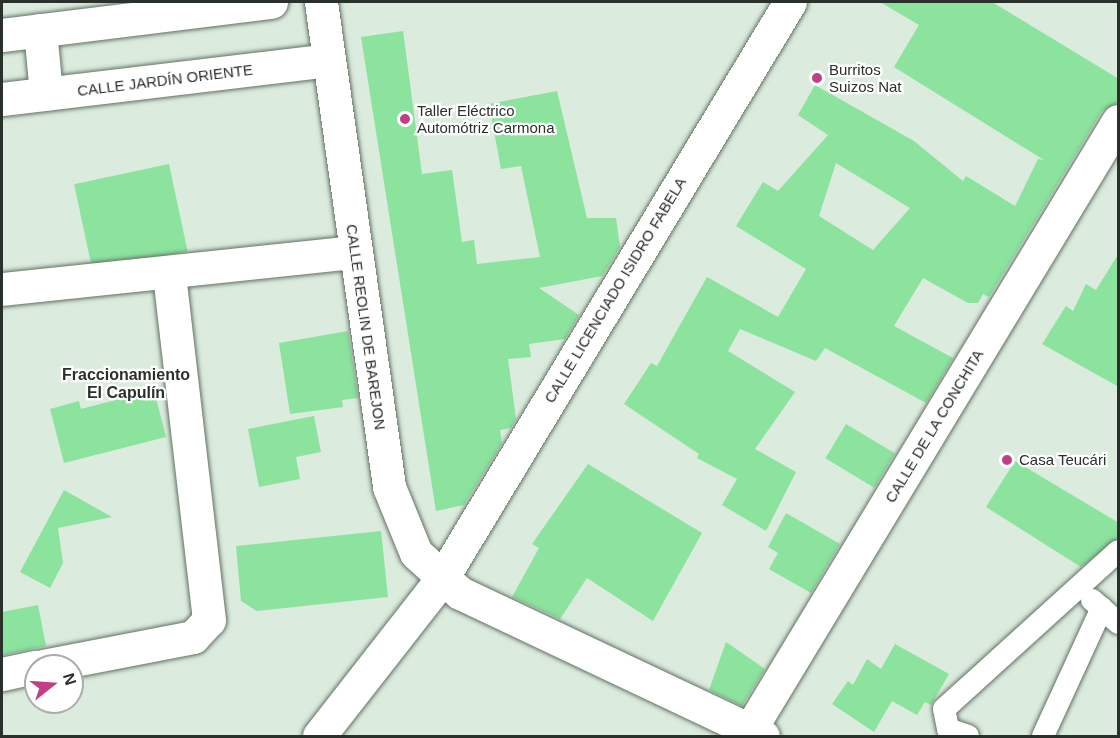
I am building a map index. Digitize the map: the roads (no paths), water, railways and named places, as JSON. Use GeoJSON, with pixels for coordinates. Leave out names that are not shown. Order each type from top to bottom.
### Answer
{"type":"FeatureCollection","features":[{"type":"Feature","properties":{"kind":"street"},"geometry":{"type":"LineString","coordinates":[[2,35],[271,2]]}},
{"type":"Feature","properties":{"kind":"street","name":"CALLE REOLIN DE BAREJON"},"geometry":{"type":"LineString","coordinates":[[321,2],[389,487],[416,553],[441,579],[756,734]]}},
{"type":"Feature","properties":{"kind":"street","name":"CALLE LICENCIADO ISIDRO FABELA"},"geometry":{"type":"LineString","coordinates":[[319,736],[441,579],[790,2]]}},
{"type":"Feature","properties":{"kind":"street"},"geometry":{"type":"LineString","coordinates":[[40,30],[46,94]]}},
{"type":"Feature","properties":{"kind":"street","name":"CALLE JARDÍN ORIENTE"},"geometry":{"type":"LineString","coordinates":[[2,99],[329,60]]}},
{"type":"Feature","properties":{"kind":"street","name":"CALLE DE LA CONCHITA"},"geometry":{"type":"LineString","coordinates":[[756,734],[1119,121]]}},
{"type":"Feature","properties":{"kind":"street"},"geometry":{"type":"LineString","coordinates":[[2,289],[356,252]]}},
{"type":"Feature","properties":{"kind":"street"},"geometry":{"type":"LineString","coordinates":[[84,658],[193,637],[209,620],[169,273]]}},
{"type":"Feature","properties":{"kind":"street"},"geometry":{"type":"LineString","coordinates":[[2,674],[24,669]]}},
{"type":"Feature","properties":{"kind":"lane"},"geometry":{"type":"LineString","coordinates":[[968,736],[948,729],[944,709],[1119,551]]}},
{"type":"Feature","properties":{"kind":"lane"},"geometry":{"type":"LineString","coordinates":[[1043,736],[1110,616],[1077,588]]}},
{"type":"Feature","properties":{"kind":"place","name":"Burritos Suizos Nat"},"geometry":{"type":"Point","coordinates":[817,78]}},
{"type":"Feature","properties":{"kind":"place","name":"Taller Eléctrico Automótriz Carmona"},"geometry":{"type":"Point","coordinates":[405,119]}},
{"type":"Feature","properties":{"kind":"place","name":"Casa Teucári"},"geometry":{"type":"Point","coordinates":[1007,460]}},
{"type":"Feature","properties":{"kind":"district","name":"Fraccionamiento El Capulín"},"geometry":{"type":"Point","coordinates":[126,384]}}]}
